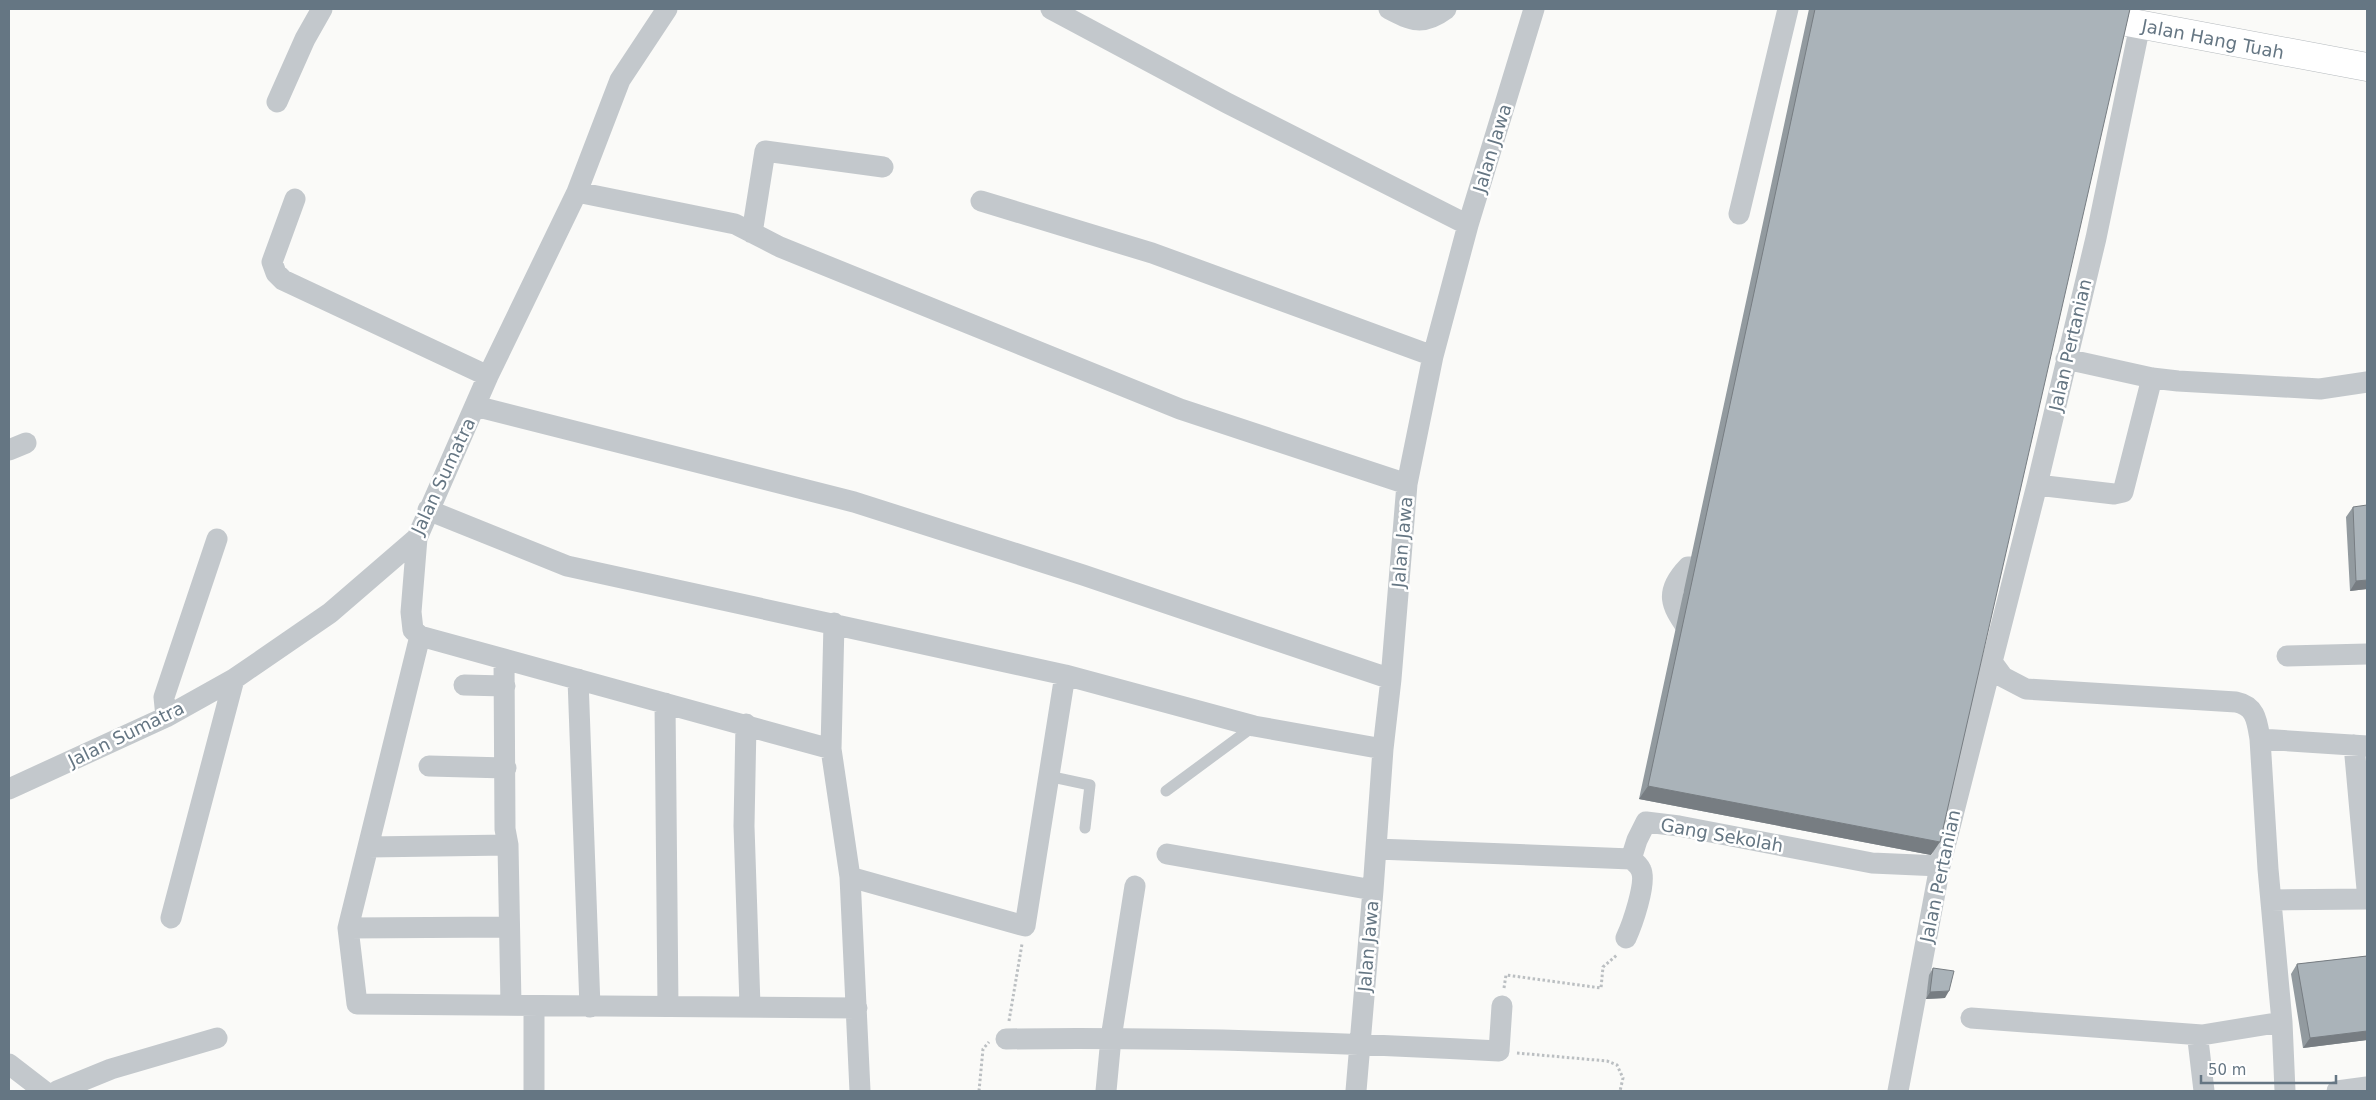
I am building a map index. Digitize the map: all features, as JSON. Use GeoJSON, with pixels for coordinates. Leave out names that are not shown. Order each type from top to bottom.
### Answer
{"type":"FeatureCollection","features":[{"type":"Feature","properties":{"kind":"main road","name":"Jalan Hang Tuah"},"geometry":{"type":"LineString","coordinates":[[2058,9],[2113,25],[2367,67]]}},
{"type":"Feature","properties":{"kind":"street"},"geometry":{"type":"LineString","coordinates":[[278,102],[306,39],[322,9]]}},
{"type":"Feature","properties":{"kind":"street","name":"Jalan Sumatra"},"geometry":{"type":"LineString","coordinates":[[9,789],[166,717],[234,679],[330,613],[416,538],[488,376],[576,192],[620,80],[667,9]]}},
{"type":"Feature","properties":{"kind":"street"},"geometry":{"type":"LineString","coordinates":[[1051,9],[1227,103],[1468,225]]}},
{"type":"Feature","properties":{"kind":"street"},"geometry":{"type":"LineString","coordinates":[[1389,9],[1411,20],[1420,20],[1446,9]]}},
{"type":"Feature","properties":{"kind":"street","name":"Jalan Jawa"},"geometry":{"type":"LineString","coordinates":[[1356,1091],[1406,484],[1434,356],[1468,225],[1534,9]]}},
{"type":"Feature","properties":{"kind":"street"},"geometry":{"type":"LineString","coordinates":[[1739,214],[1788,9]]}},
{"type":"Feature","properties":{"kind":"street"},"geometry":{"type":"LineString","coordinates":[[2113,25],[2113,58]]}},
{"type":"Feature","properties":{"kind":"street","name":"Jalan Pertanian"},"geometry":{"type":"LineString","coordinates":[[1898,1091],[1940,866],[2037,485],[2096,238],[2113,25]]}},
{"type":"Feature","properties":{"kind":"street"},"geometry":{"type":"LineString","coordinates":[[752,233],[765,151],[883,167]]}},
{"type":"Feature","properties":{"kind":"street"},"geometry":{"type":"LineString","coordinates":[[576,192],[735,224],[780,246],[994,335],[1180,409],[1406,484]]}},
{"type":"Feature","properties":{"kind":"street"},"geometry":{"type":"LineString","coordinates":[[295,199],[272,262],[276,273],[283,280],[488,376]]}},
{"type":"Feature","properties":{"kind":"street"},"geometry":{"type":"LineString","coordinates":[[980,201],[1152,253],[1434,356]]}},
{"type":"Feature","properties":{"kind":"street"},"geometry":{"type":"LineString","coordinates":[[2066,359],[2152,378],[2320,388],[2367,382]]}},
{"type":"Feature","properties":{"kind":"street"},"geometry":{"type":"LineString","coordinates":[[2037,485],[2114,494],[2123,492],[2152,378]]}},
{"type":"Feature","properties":{"kind":"street"},"geometry":{"type":"LineString","coordinates":[[475,406],[854,502],[1084,575],[1391,679]]}},
{"type":"Feature","properties":{"kind":"street"},"geometry":{"type":"LineString","coordinates":[[428,510],[567,566],[834,623],[1064,675],[1254,726],[1383,749]]}},
{"type":"Feature","properties":{"kind":"street"},"geometry":{"type":"LineString","coordinates":[[416,538],[410,612],[413,630],[420,636],[666,702],[831,749]]}},
{"type":"Feature","properties":{"kind":"street"},"geometry":{"type":"LineString","coordinates":[[166,717],[164,697],[216,539]]}},
{"type":"Feature","properties":{"kind":"street"},"geometry":{"type":"LineString","coordinates":[[1706,655],[1672,601],[1672,589],[1678,578],[1688,568],[1697,567],[1712,569],[1738,584]]}},
{"type":"Feature","properties":{"kind":"street"},"geometry":{"type":"LineString","coordinates":[[834,623],[831,749],[850,877],[860,1091]]}},
{"type":"Feature","properties":{"kind":"street"},"geometry":{"type":"LineString","coordinates":[[420,636],[348,928],[356,1004],[857,1008]]}},
{"type":"Feature","properties":{"kind":"street"},"geometry":{"type":"LineString","coordinates":[[2287,656],[2367,654]]}},
{"type":"Feature","properties":{"kind":"street"},"geometry":{"type":"LineString","coordinates":[[504,659],[505,829],[508,845],[511,1005]]}},
{"type":"Feature","properties":{"kind":"street"},"geometry":{"type":"LineString","coordinates":[[1992,662],[2003,677],[2026,689],[2245,704],[2252,709],[2256,717],[2260,739],[2286,1091]]}},
{"type":"Feature","properties":{"kind":"street"},"geometry":{"type":"LineString","coordinates":[[850,877],[1025,926],[1064,675]]}},
{"type":"Feature","properties":{"kind":"street"},"geometry":{"type":"LineString","coordinates":[[171,918],[234,679]]}},
{"type":"Feature","properties":{"kind":"street"},"geometry":{"type":"LineString","coordinates":[[578,679],[590,1006]]}},
{"type":"Feature","properties":{"kind":"street"},"geometry":{"type":"LineString","coordinates":[[464,685],[505,686]]}},
{"type":"Feature","properties":{"kind":"street"},"geometry":{"type":"LineString","coordinates":[[666,702],[668,1006]]}},
{"type":"Feature","properties":{"kind":"street"},"geometry":{"type":"LineString","coordinates":[[746,724],[744,826],[750,1006]]}},
{"type":"Feature","properties":{"kind":"street"},"geometry":{"type":"LineString","coordinates":[[2260,739],[2361,746],[2367,889]]}},
{"type":"Feature","properties":{"kind":"street"},"geometry":{"type":"LineString","coordinates":[[429,766],[506,768]]}},
{"type":"Feature","properties":{"kind":"street","name":"Gang Sekolah"},"geometry":{"type":"LineString","coordinates":[[1631,858],[1646,822],[1679,826],[1872,863],[1940,866]]}},
{"type":"Feature","properties":{"kind":"street"},"geometry":{"type":"LineString","coordinates":[[368,847],[508,845]]}},
{"type":"Feature","properties":{"kind":"street"},"geometry":{"type":"LineString","coordinates":[[1377,849],[1631,858],[1637,864],[1643,876],[1632,924],[1626,938]]}},
{"type":"Feature","properties":{"kind":"street"},"geometry":{"type":"LineString","coordinates":[[1167,854],[1373,890]]}},
{"type":"Feature","properties":{"kind":"street"},"geometry":{"type":"LineString","coordinates":[[1106,1091],[1111,1038],[1135,886]]}},
{"type":"Feature","properties":{"kind":"street"},"geometry":{"type":"LineString","coordinates":[[2271,900],[2367,899]]}},
{"type":"Feature","properties":{"kind":"street"},"geometry":{"type":"LineString","coordinates":[[348,928],[509,927]]}},
{"type":"Feature","properties":{"kind":"street"},"geometry":{"type":"LineString","coordinates":[[534,1006],[534,1091]]}},
{"type":"Feature","properties":{"kind":"street"},"geometry":{"type":"LineString","coordinates":[[1006,1039],[1111,1038],[1360,1044],[1499,1051],[1502,1006]]}},
{"type":"Feature","properties":{"kind":"street"},"geometry":{"type":"LineString","coordinates":[[1971,1018],[2202,1035],[2282,1022]]}},
{"type":"Feature","properties":{"kind":"street"},"geometry":{"type":"LineString","coordinates":[[2202,1035],[2198,1040],[2204,1091]]}},
{"type":"Feature","properties":{"kind":"street"},"geometry":{"type":"LineString","coordinates":[[57,1091],[111,1069],[217,1038]]}},
{"type":"Feature","properties":{"kind":"street"},"geometry":{"type":"LineString","coordinates":[[10,1070],[44,1091]]}},
{"type":"Feature","properties":{"kind":"street"},"geometry":{"type":"LineString","coordinates":[[2337,1091],[2367,1087]]}},
{"type":"Feature","properties":{"kind":"lane"},"geometry":{"type":"LineString","coordinates":[[1166,791],[1254,726]]}},
{"type":"Feature","properties":{"kind":"lane"},"geometry":{"type":"LineString","coordinates":[[1048,776],[1090,785],[1085,828]]}},
{"type":"Feature","properties":{"kind":"path"},"geometry":{"type":"LineString","coordinates":[[979,1091],[983,1048],[989,1042],[997,1039],[1006,1039],[1025,926]]}},
{"type":"Feature","properties":{"kind":"path"},"geometry":{"type":"LineString","coordinates":[[1502,1006],[1506,975],[1601,988],[1604,967],[1618,953],[1626,938]]}},
{"type":"Feature","properties":{"kind":"path"},"geometry":{"type":"LineString","coordinates":[[1499,1051],[1607,1061],[1617,1065],[1623,1078],[1620,1091]]}},
{"type":"Feature","properties":{"kind":"building"},"geometry":{"type":"Polygon","coordinates":[[[1815,9],[2130,9],[1940,842],[1648,786],[1815,9]]]}},
{"type":"Feature","properties":{"kind":"building"},"geometry":{"type":"Polygon","coordinates":[[[2367,505],[2367,580],[2356,581],[2353,507],[2367,505]]]}},
{"type":"Feature","properties":{"kind":"building"},"geometry":{"type":"Polygon","coordinates":[[[2367,956],[2367,1031],[2310,1038],[2297,964],[2367,956]]]}},
{"type":"Feature","properties":{"kind":"building"},"geometry":{"type":"Polygon","coordinates":[[[1933,968],[1954,971],[1949,991],[1930,992],[1933,968]]]}}]}
